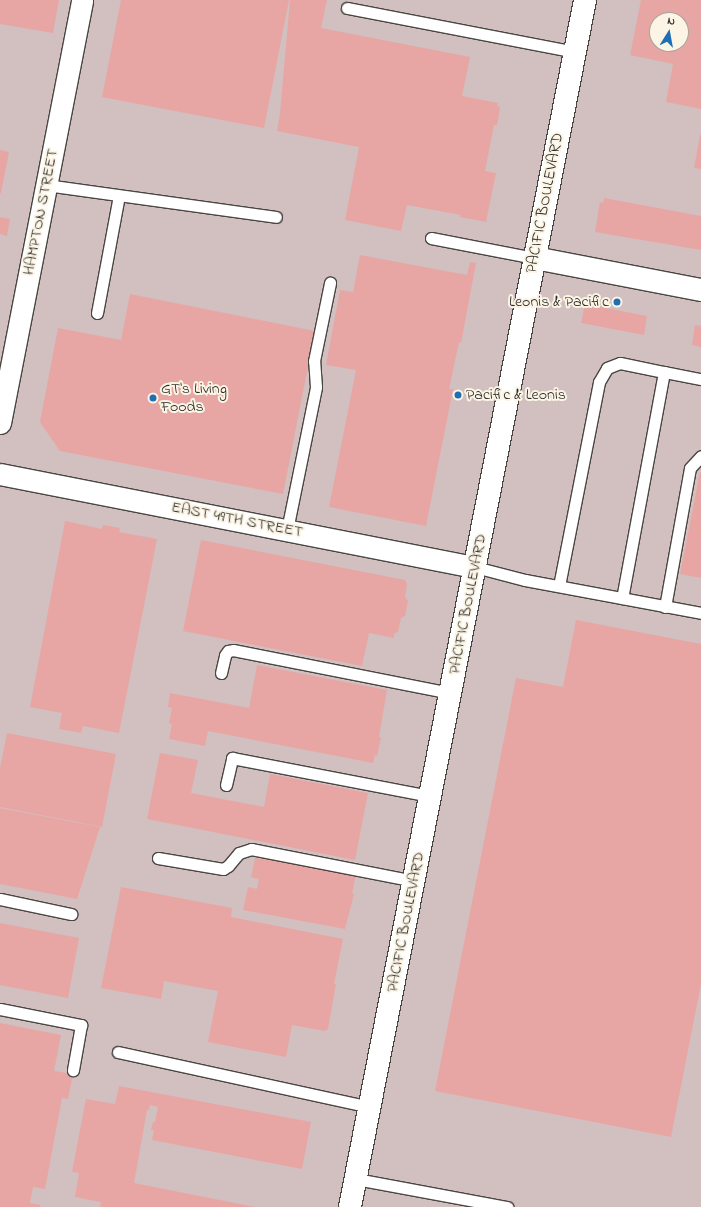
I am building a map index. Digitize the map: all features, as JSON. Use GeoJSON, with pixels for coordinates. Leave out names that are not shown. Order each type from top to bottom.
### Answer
{"type":"FeatureCollection","features":[{"type":"Feature","properties":{"kind":"main road","name":"PACIFIC BOULEVARD"},"geometry":{"type":"LineString","coordinates":[[350,1207],[585,0]]}},
{"type":"Feature","properties":{"kind":"main road"},"geometry":{"type":"LineString","coordinates":[[534,258],[701,290]]}},
{"type":"Feature","properties":{"kind":"street","name":"HAMPTON STREET"},"geometry":{"type":"LineString","coordinates":[[0,423],[82,0]]}},
{"type":"Feature","properties":{"kind":"street","name":"EAST 49TH STREET"},"geometry":{"type":"LineString","coordinates":[[0,474],[475,567]]}},
{"type":"Feature","properties":{"kind":"lane"},"geometry":{"type":"LineString","coordinates":[[347,8],[574,52]]}},
{"type":"Feature","properties":{"kind":"lane"},"geometry":{"type":"LineString","coordinates":[[46,185],[276,217]]}},
{"type":"Feature","properties":{"kind":"lane"},"geometry":{"type":"LineString","coordinates":[[97,313],[120,196]]}},
{"type":"Feature","properties":{"kind":"lane"},"geometry":{"type":"LineString","coordinates":[[431,238],[534,258]]}},
{"type":"Feature","properties":{"kind":"lane"},"geometry":{"type":"LineString","coordinates":[[287,530],[316,387],[314,361],[330,283]]}},
{"type":"Feature","properties":{"kind":"lane"},"geometry":{"type":"LineString","coordinates":[[559,586],[599,382],[607,368],[620,363],[701,379]]}},
{"type":"Feature","properties":{"kind":"lane"},"geometry":{"type":"LineString","coordinates":[[622,598],[664,372]]}},
{"type":"Feature","properties":{"kind":"lane"},"geometry":{"type":"LineString","coordinates":[[666,607],[690,468],[701,456]]}},
{"type":"Feature","properties":{"kind":"lane"},"geometry":{"type":"LineString","coordinates":[[475,567],[559,586],[701,613]]}},
{"type":"Feature","properties":{"kind":"lane"},"geometry":{"type":"LineString","coordinates":[[221,673],[225,655],[228,651],[234,650],[450,693]]}},
{"type":"Feature","properties":{"kind":"lane"},"geometry":{"type":"LineString","coordinates":[[226,785],[232,758],[430,796]]}},
{"type":"Feature","properties":{"kind":"lane"},"geometry":{"type":"LineString","coordinates":[[158,858],[223,869],[228,866],[239,853],[251,849],[414,881]]}},
{"type":"Feature","properties":{"kind":"lane"},"geometry":{"type":"LineString","coordinates":[[0,899],[71,914]]}},
{"type":"Feature","properties":{"kind":"lane"},"geometry":{"type":"LineString","coordinates":[[0,1009],[81,1025],[73,1070]]}},
{"type":"Feature","properties":{"kind":"lane"},"geometry":{"type":"LineString","coordinates":[[118,1052],[370,1107]]}},
{"type":"Feature","properties":{"kind":"lane"},"geometry":{"type":"LineString","coordinates":[[356,1179],[507,1207]]}},
{"type":"Feature","properties":{"kind":"shaded area"},"geometry":{"type":"Polygon","coordinates":[[[0,0],[701,0],[701,1207],[0,1207],[0,0]]]}},
{"type":"Feature","properties":{"kind":"building"},"geometry":{"type":"Polygon","coordinates":[[[0,0],[59,0],[53,33],[0,24],[0,0]]]}},
{"type":"Feature","properties":{"kind":"building"},"geometry":{"type":"Polygon","coordinates":[[[121,0],[289,0],[264,128],[102,97],[121,0]]]}},
{"type":"Feature","properties":{"kind":"building"},"geometry":{"type":"Polygon","coordinates":[[[290,0],[327,0],[321,28],[470,57],[462,96],[498,103],[497,106],[500,107],[497,125],[494,125],[485,171],[496,173],[486,222],[460,217],[461,215],[407,205],[401,231],[345,220],[359,147],[277,131],[280,113],[290,0]]]}},
{"type":"Feature","properties":{"kind":"building"},"geometry":{"type":"Polygon","coordinates":[[[641,0],[701,0],[701,109],[666,102],[673,64],[630,55],[641,0]]]}},
{"type":"Feature","properties":{"kind":"building"},"geometry":{"type":"Polygon","coordinates":[[[701,135],[701,169],[694,168],[701,135]]]}},
{"type":"Feature","properties":{"kind":"building"},"geometry":{"type":"Polygon","coordinates":[[[0,150],[9,152],[1,193],[0,193],[0,150]]]}},
{"type":"Feature","properties":{"kind":"building"},"geometry":{"type":"Polygon","coordinates":[[[604,198],[701,216],[701,250],[595,232],[600,202],[603,203],[604,198]]]}},
{"type":"Feature","properties":{"kind":"building"},"geometry":{"type":"Polygon","coordinates":[[[0,217],[10,219],[7,236],[0,234],[0,217]]]}},
{"type":"Feature","properties":{"kind":"building"},"geometry":{"type":"Polygon","coordinates":[[[360,255],[467,275],[470,262],[476,263],[461,343],[459,342],[449,389],[453,389],[426,526],[329,507],[356,370],[326,365],[340,290],[353,292],[360,255]]]}},
{"type":"Feature","properties":{"kind":"building"},"geometry":{"type":"Polygon","coordinates":[[[130,294],[315,331],[283,494],[60,451],[40,422],[58,328],[121,340],[130,294]]]}},
{"type":"Feature","properties":{"kind":"building"},"geometry":{"type":"Polygon","coordinates":[[[585,304],[647,316],[644,335],[581,323],[585,304]]]}},
{"type":"Feature","properties":{"kind":"building"},"geometry":{"type":"Polygon","coordinates":[[[695,325],[701,326],[701,347],[692,345],[695,325]]]}},
{"type":"Feature","properties":{"kind":"building"},"geometry":{"type":"Polygon","coordinates":[[[701,472],[701,578],[680,574],[701,472]]]}},
{"type":"Feature","properties":{"kind":"building"},"geometry":{"type":"Polygon","coordinates":[[[65,521],[102,529],[103,525],[120,528],[119,532],[157,539],[119,733],[83,726],[81,733],[59,729],[62,713],[30,707],[65,521]]]}},
{"type":"Feature","properties":{"kind":"building"},"geometry":{"type":"Polygon","coordinates":[[[201,540],[405,580],[407,584],[405,597],[408,601],[405,616],[401,618],[398,632],[394,634],[394,638],[369,633],[362,666],[183,631],[201,540]]]}},
{"type":"Feature","properties":{"kind":"building"},"geometry":{"type":"Polygon","coordinates":[[[576,620],[701,644],[701,984],[671,1137],[435,1091],[516,678],[563,687],[576,620]]]}},
{"type":"Feature","properties":{"kind":"building"},"geometry":{"type":"Polygon","coordinates":[[[257,665],[387,690],[379,737],[381,737],[377,756],[375,755],[373,763],[208,731],[205,746],[169,739],[172,724],[169,723],[172,708],[168,707],[170,693],[249,708],[257,665]]]}},
{"type":"Feature","properties":{"kind":"building"},"geometry":{"type":"Polygon","coordinates":[[[7,733],[116,754],[102,827],[0,807],[0,768],[7,733]]]}},
{"type":"Feature","properties":{"kind":"building"},"geometry":{"type":"Polygon","coordinates":[[[160,753],[198,760],[191,793],[264,807],[270,774],[368,793],[355,860],[147,819],[160,753]]]}},
{"type":"Feature","properties":{"kind":"building"},"geometry":{"type":"Polygon","coordinates":[[[0,808],[100,827],[77,899],[0,884],[0,808]]]}},
{"type":"Feature","properties":{"kind":"building"},"geometry":{"type":"Polygon","coordinates":[[[263,856],[356,874],[352,894],[354,894],[345,929],[243,910],[248,887],[257,889],[259,879],[251,877],[255,858],[263,859],[263,856]]]}},
{"type":"Feature","properties":{"kind":"building"},"geometry":{"type":"Polygon","coordinates":[[[121,887],[232,908],[231,917],[343,939],[334,984],[336,984],[328,1029],[325,1031],[292,1025],[286,1057],[208,1042],[218,991],[164,981],[161,999],[101,988],[121,887]]]}},
{"type":"Feature","properties":{"kind":"building"},"geometry":{"type":"Polygon","coordinates":[[[0,923],[79,938],[68,998],[0,985],[0,923]]]}},
{"type":"Feature","properties":{"kind":"building"},"geometry":{"type":"Polygon","coordinates":[[[0,1023],[61,1035],[54,1071],[73,1074],[68,1099],[62,1098],[45,1189],[33,1187],[30,1203],[40,1205],[40,1207],[0,1207],[0,1023]]]}},
{"type":"Feature","properties":{"kind":"building"},"geometry":{"type":"Polygon","coordinates":[[[119,1086],[311,1122],[302,1169],[152,1140],[154,1130],[151,1130],[153,1122],[155,1122],[158,1107],[150,1105],[149,1110],[147,1110],[134,1183],[255,1207],[100,1207],[101,1202],[75,1197],[79,1173],[72,1172],[86,1099],[115,1104],[119,1086]]]}},
{"type":"Feature","properties":{"kind":"place","name":"Leonis & Pacific"},"geometry":{"type":"Point","coordinates":[617,302]}},
{"type":"Feature","properties":{"kind":"place","name":"Pacific & Leonis"},"geometry":{"type":"Point","coordinates":[458,395]}},
{"type":"Feature","properties":{"kind":"place","name":"GT's Living Foods"},"geometry":{"type":"Point","coordinates":[153,398]}}]}
